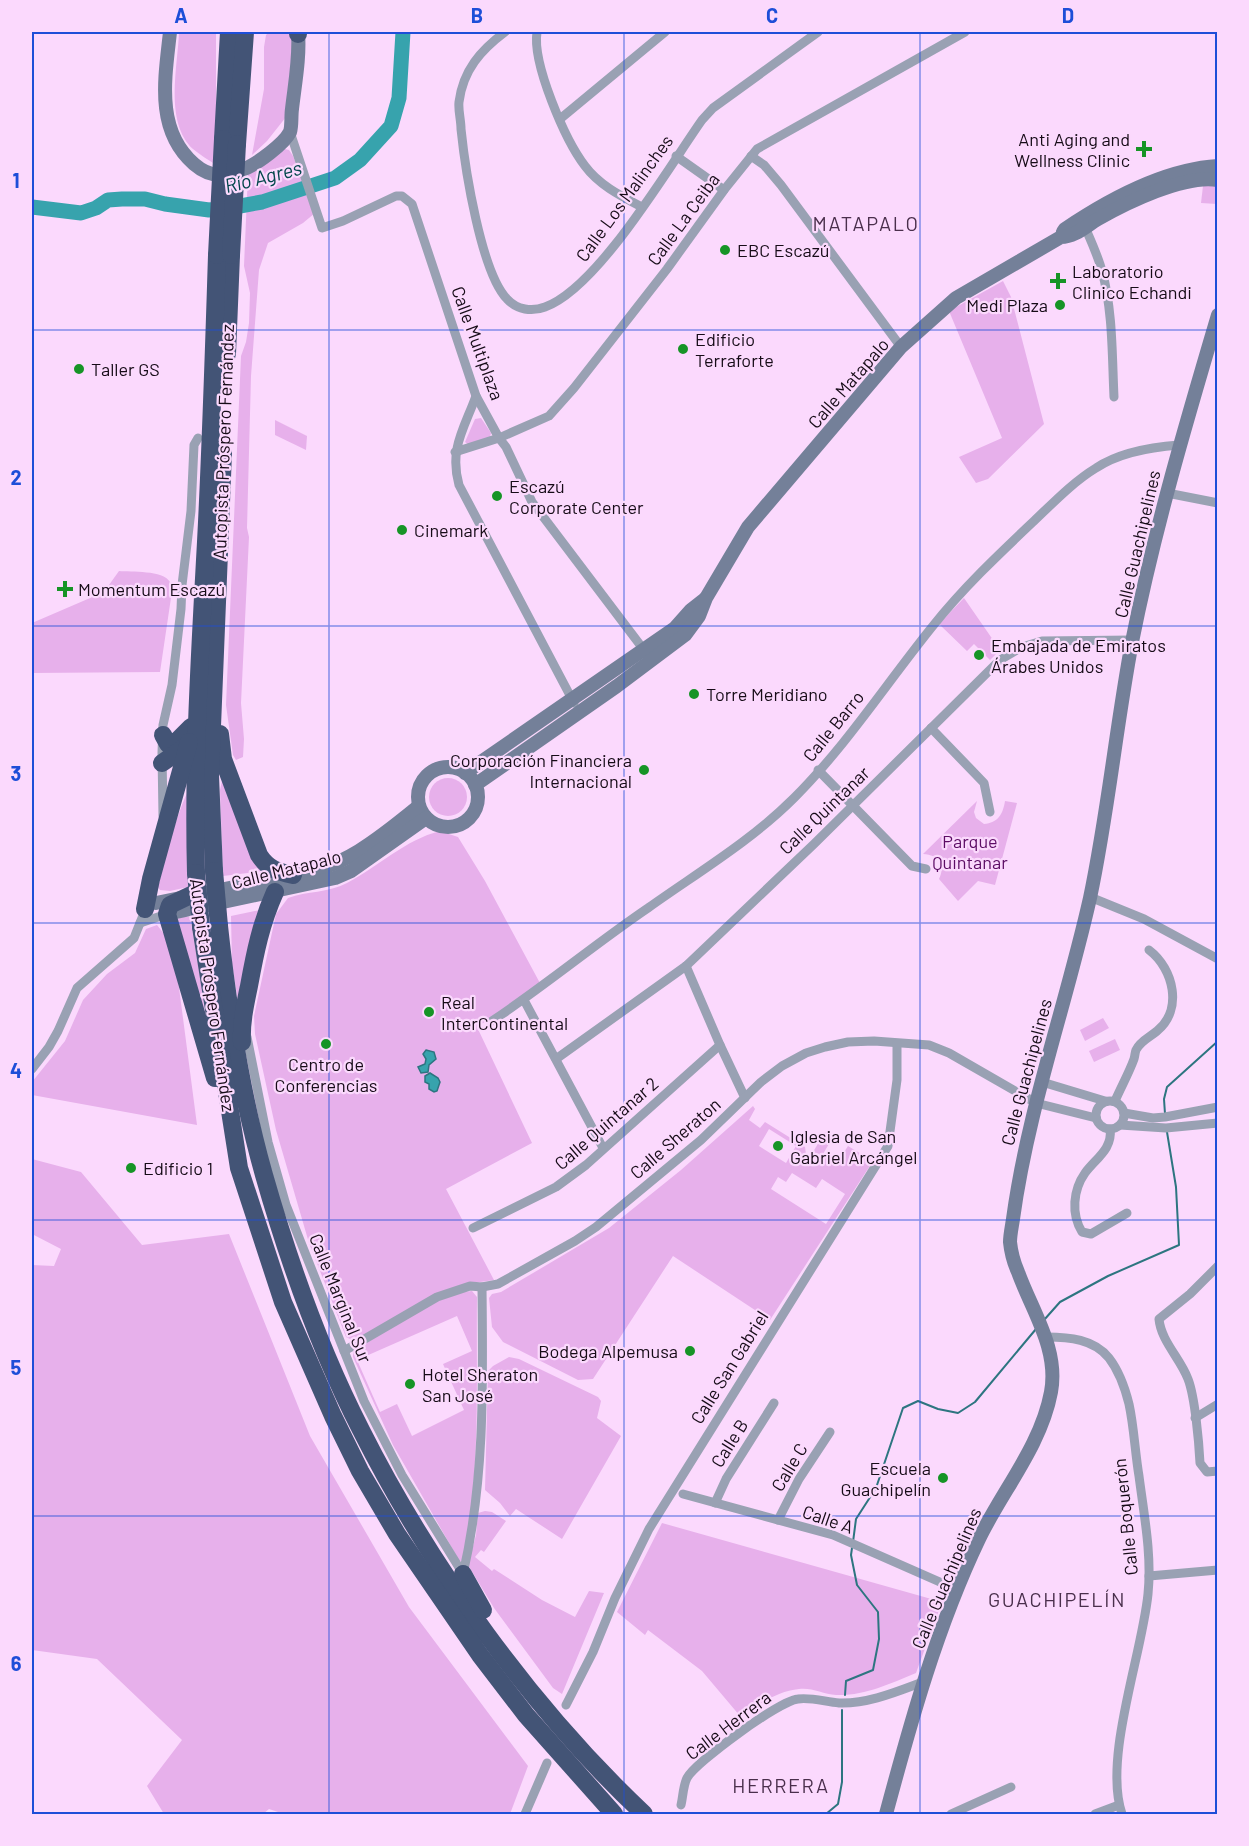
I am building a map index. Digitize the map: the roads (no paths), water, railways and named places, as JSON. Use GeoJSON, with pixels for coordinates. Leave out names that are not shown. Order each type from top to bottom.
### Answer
{"type":"FeatureCollection","features":[{"type":"Feature","properties":{"kind":"highway"},"geometry":{"type":"LineString","coordinates":[[222,32],[231,134]]}},
{"type":"Feature","properties":{"kind":"highway","name":"Autopista Próspero Fernández"},"geometry":{"type":"LineString","coordinates":[[229,32],[231,134],[214,382],[201,627],[195,826],[205,872],[234,1146],[247,1196],[283,1302],[360,1471],[397,1534],[480,1655],[526,1715],[614,1815]]}},
{"type":"Feature","properties":{"kind":"highway","name":"Autopista Próspero Fernández"},"geometry":{"type":"LineString","coordinates":[[231,134],[245,32]]}},
{"type":"Feature","properties":{"kind":"highway"},"geometry":{"type":"LineString","coordinates":[[231,134],[248,89],[253,46],[259,32]]}},
{"type":"Feature","properties":{"kind":"highway","name":"Autopista Próspero Fernández"},"geometry":{"type":"LineString","coordinates":[[205,872],[214,663],[224,255]]}},
{"type":"Feature","properties":{"kind":"highway"},"geometry":{"type":"LineString","coordinates":[[201,627],[190,735],[151,879],[153,913],[173,936],[234,1146]]}},
{"type":"Feature","properties":{"kind":"highway"},"geometry":{"type":"LineString","coordinates":[[214,663],[223,759],[242,810],[259,855],[266,866],[293,875]]}},
{"type":"Feature","properties":{"kind":"highway"},"geometry":{"type":"LineString","coordinates":[[163,735],[168,744],[174,744],[190,735]]}},
{"type":"Feature","properties":{"kind":"highway"},"geometry":{"type":"LineString","coordinates":[[162,763],[190,735]]}},
{"type":"Feature","properties":{"kind":"highway"},"geometry":{"type":"LineString","coordinates":[[254,1134],[242,1031],[256,945],[275,892]]}},
{"type":"Feature","properties":{"kind":"highway"},"geometry":{"type":"LineString","coordinates":[[153,913],[193,894]]}},
{"type":"Feature","properties":{"kind":"highway","name":"Autopista Próspero Fernández"},"geometry":{"type":"LineString","coordinates":[[210,927],[263,1173],[292,1264],[335,1374],[360,1429],[405,1510],[485,1632],[578,1748],[644,1815]]}},
{"type":"Feature","properties":{"kind":"highway"},"geometry":{"type":"LineString","coordinates":[[463,1574],[531,1692]]}},
{"type":"Feature","properties":{"kind":"street"},"geometry":{"type":"LineString","coordinates":[[170,32],[166,78],[166,117],[172,138],[185,157],[202,171],[214,176],[233,175],[252,166],[290,132],[298,58],[298,32]]}},
{"type":"Feature","properties":{"kind":"street","name":"Calle Los Malinches"},"geometry":{"type":"LineString","coordinates":[[505,32],[474,60],[465,78],[459,103],[464,160],[481,238],[497,286],[508,301],[522,309],[532,310],[546,307],[570,293],[603,260],[712,108],[818,32]]}},
{"type":"Feature","properties":{"kind":"street"},"geometry":{"type":"LineString","coordinates":[[537,32],[535,47],[538,61],[571,145],[586,167],[602,183],[642,207]]}},
{"type":"Feature","properties":{"kind":"street"},"geometry":{"type":"LineString","coordinates":[[560,119],[665,32]]}},
{"type":"Feature","properties":{"kind":"street","name":"Calle La Ceiba"},"geometry":{"type":"LineString","coordinates":[[454,452],[499,438],[549,416],[574,388],[667,269],[724,190],[757,149],[965,32]]}},
{"type":"Feature","properties":{"kind":"street","name":"Calle Multiplaza"},"geometry":{"type":"LineString","coordinates":[[290,132],[322,228],[343,221],[396,196],[402,196],[412,204],[476,396],[506,447],[532,502],[648,655]]}},
{"type":"Feature","properties":{"kind":"street"},"geometry":{"type":"LineString","coordinates":[[275,147],[297,157]]}},
{"type":"Feature","properties":{"kind":"street"},"geometry":{"type":"LineString","coordinates":[[676,156],[724,190]]}},
{"type":"Feature","properties":{"kind":"street"},"geometry":{"type":"LineString","coordinates":[[751,156],[764,165],[781,185],[901,347]]}},
{"type":"Feature","properties":{"kind":"street","name":"Calle Matapalo"},"geometry":{"type":"LineString","coordinates":[[1061,237],[1065,229],[1092,211],[1130,192],[1182,172],[1218,166]]}},
{"type":"Feature","properties":{"kind":"street","name":"Calle Matapalo"},"geometry":{"type":"LineString","coordinates":[[475,784],[576,706],[648,655],[685,635],[699,616],[706,598],[748,527],[901,347],[956,298],[1061,237],[1069,237],[1124,205],[1182,183],[1218,180]]}},
{"type":"Feature","properties":{"kind":"street"},"geometry":{"type":"LineString","coordinates":[[1085,227],[1098,259],[1106,289],[1114,397]]}},
{"type":"Feature","properties":{"kind":"street","name":"Calle Guachipelines"},"geometry":{"type":"LineString","coordinates":[[886,1815],[923,1682],[958,1590],[979,1539],[1040,1426],[1052,1391],[1052,1370],[1043,1328],[1013,1260],[1010,1242],[1020,1167],[1090,897],[1133,640],[1167,493],[1218,315]]}},
{"type":"Feature","properties":{"kind":"street"},"geometry":{"type":"LineString","coordinates":[[476,396],[454,452],[459,485],[576,706]]}},
{"type":"Feature","properties":{"kind":"street"},"geometry":{"type":"LineString","coordinates":[[164,837],[163,735],[180,620],[191,510],[194,445],[198,438]]}},
{"type":"Feature","properties":{"kind":"street","name":"Calle Barro"},"geometry":{"type":"LineString","coordinates":[[492,1021],[706,868],[765,824],[794,798],[845,740],[932,626],[975,576],[1070,488],[1097,467],[1112,460],[1152,447],[1179,445]]}},
{"type":"Feature","properties":{"kind":"street"},"geometry":{"type":"LineString","coordinates":[[1167,493],[1218,502]]}},
{"type":"Feature","properties":{"kind":"street","name":"Calle Quintanar"},"geometry":{"type":"LineString","coordinates":[[556,1059],[686,966],[853,806],[1000,660],[1022,647],[1042,641],[1133,640]]}},
{"type":"Feature","properties":{"kind":"street","name":"Calle Matapalo"},"geometry":{"type":"LineString","coordinates":[[465,773],[576,706]]}},
{"type":"Feature","properties":{"kind":"street"},"geometry":{"type":"LineString","coordinates":[[931,728],[984,783],[990,812]]}},
{"type":"Feature","properties":{"kind":"street"},"geometry":{"type":"LineString","coordinates":[[448,767],[465,773],[475,784],[477,801],[475,809],[465,822],[453,827],[443,827],[434,824],[423,812],[418,798],[421,783],[432,772],[448,767]]}},
{"type":"Feature","properties":{"kind":"street"},"geometry":{"type":"LineString","coordinates":[[818,771],[912,866],[926,869]]}},
{"type":"Feature","properties":{"kind":"street","name":"Calle Matapalo"},"geometry":{"type":"LineString","coordinates":[[193,894],[314,872],[345,860],[388,831],[423,812]]}},
{"type":"Feature","properties":{"kind":"street","name":"Calle Matapalo"},"geometry":{"type":"LineString","coordinates":[[153,913],[275,892],[351,872],[423,812]]}},
{"type":"Feature","properties":{"kind":"street"},"geometry":{"type":"LineString","coordinates":[[1090,897],[1144,919],[1218,959]]}},
{"type":"Feature","properties":{"kind":"street"},"geometry":{"type":"LineString","coordinates":[[32,1069],[49,1047],[77,988],[134,938],[153,913]]}},
{"type":"Feature","properties":{"kind":"street"},"geometry":{"type":"LineString","coordinates":[[1149,951],[1166,970],[1171,981],[1173,1002],[1167,1020],[1136,1049],[1134,1058],[1110,1101],[1097,1107],[1096,1119],[1104,1128],[1110,1129],[1120,1125],[1166,1128],[1218,1123]]}},
{"type":"Feature","properties":{"kind":"street"},"geometry":{"type":"LineString","coordinates":[[686,966],[745,1098]]}},
{"type":"Feature","properties":{"kind":"street"},"geometry":{"type":"LineString","coordinates":[[524,1000],[603,1148]]}},
{"type":"Feature","properties":{"kind":"street","name":"Calle Marginal Sur"},"geometry":{"type":"LineString","coordinates":[[244,1012],[258,1096],[286,1205],[364,1401],[402,1475],[463,1574]]}},
{"type":"Feature","properties":{"kind":"street","name":"Calle Sheraton"},"geometry":{"type":"LineString","coordinates":[[344,1351],[437,1297],[470,1286],[482,1287],[498,1284],[576,1241],[701,1140],[761,1082],[782,1066],[806,1053],[848,1042],[929,1045],[949,1053],[1036,1103],[1096,1119]]}},
{"type":"Feature","properties":{"kind":"street","name":"Calle San Gabriel"},"geometry":{"type":"LineString","coordinates":[[566,1705],[593,1652],[615,1598],[649,1529],[888,1146],[897,1080],[897,1044]]}},
{"type":"Feature","properties":{"kind":"street","name":"Calle Quintanar 2"},"geometry":{"type":"LineString","coordinates":[[472,1228],[556,1186],[586,1165],[720,1045]]}},
{"type":"Feature","properties":{"kind":"street"},"geometry":{"type":"LineString","coordinates":[[1042,1082],[1121,1106],[1124,1113],[1120,1125]]}},
{"type":"Feature","properties":{"kind":"street"},"geometry":{"type":"LineString","coordinates":[[1124,1113],[1153,1118],[1218,1107]]}},
{"type":"Feature","properties":{"kind":"street"},"geometry":{"type":"LineString","coordinates":[[1110,1129],[1111,1137],[1107,1146],[1082,1179],[1074,1200],[1074,1211],[1082,1232],[1091,1234],[1127,1214]]}},
{"type":"Feature","properties":{"kind":"street"},"geometry":{"type":"LineString","coordinates":[[1218,1266],[1190,1294],[1159,1319],[1165,1339],[1188,1379],[1200,1464],[1207,1472],[1218,1471]]}},
{"type":"Feature","properties":{"kind":"street"},"geometry":{"type":"LineString","coordinates":[[463,1574],[476,1508],[482,1403],[482,1287]]}},
{"type":"Feature","properties":{"kind":"street","name":"Calle Boquerón"},"geometry":{"type":"LineString","coordinates":[[1043,1328],[1088,1342],[1108,1357],[1120,1374],[1128,1403],[1145,1526],[1149,1576],[1143,1635],[1119,1749],[1120,1810]]}},
{"type":"Feature","properties":{"kind":"street","name":"Calle B"},"geometry":{"type":"LineString","coordinates":[[715,1503],[726,1479],[774,1403]]}},
{"type":"Feature","properties":{"kind":"street"},"geometry":{"type":"LineString","coordinates":[[1195,1418],[1218,1404]]}},
{"type":"Feature","properties":{"kind":"street","name":"Calle C"},"geometry":{"type":"LineString","coordinates":[[778,1520],[799,1479],[830,1432]]}},
{"type":"Feature","properties":{"kind":"street","name":"Calle A"},"geometry":{"type":"LineString","coordinates":[[683,1494],[846,1541],[958,1590]]}},
{"type":"Feature","properties":{"kind":"street"},"geometry":{"type":"LineString","coordinates":[[1149,1576],[1218,1570]]}},
{"type":"Feature","properties":{"kind":"street","name":"Calle Herrera"},"geometry":{"type":"LineString","coordinates":[[681,1805],[687,1778],[696,1767],[784,1703],[798,1699],[840,1703],[867,1700],[923,1682]]}},
{"type":"Feature","properties":{"kind":"street"},"geometry":{"type":"LineString","coordinates":[[525,1815],[547,1763]]}},
{"type":"Feature","properties":{"kind":"street"},"geometry":{"type":"LineString","coordinates":[[951,1815],[1011,1787]]}},
{"type":"Feature","properties":{"kind":"street"},"geometry":{"type":"LineString","coordinates":[[1095,1815],[1120,1810]]}},
{"type":"Feature","properties":{"kind":"waterway","name":"Río Agres"},"geometry":{"type":"LineString","coordinates":[[32,207],[81,213],[96,208],[108,200],[145,199],[209,210],[262,202],[335,178],[360,160],[391,126],[399,98],[403,32]]}},
{"type":"Feature","properties":{"kind":"waterway"},"geometry":{"type":"LineString","coordinates":[[1165,1114],[1164,1099],[1167,1087],[1218,1041]]}},
{"type":"Feature","properties":{"kind":"waterway"},"geometry":{"type":"LineString","coordinates":[[1044,1320],[1060,1302],[1108,1276],[1179,1245],[1176,1187],[1167,1132]]}},
{"type":"Feature","properties":{"kind":"waterway"},"geometry":{"type":"LineString","coordinates":[[853,1542],[856,1519],[876,1488],[903,1408],[918,1401],[938,1409],[958,1413],[975,1402],[1036,1329]]}},
{"type":"Feature","properties":{"kind":"waterway"},"geometry":{"type":"LineString","coordinates":[[845,1695],[846,1681],[873,1670],[879,1639],[878,1612],[857,1585],[851,1555],[852,1548]]}},
{"type":"Feature","properties":{"kind":"waterway"},"geometry":{"type":"LineString","coordinates":[[826,1814],[838,1804],[842,1782],[842,1710]]}},
{"type":"Feature","properties":{"kind":"place","name":"Anti Aging and Wellness Clinic"},"geometry":{"type":"Point","coordinates":[1144,149]}},
{"type":"Feature","properties":{"kind":"place","name":"EBC Escazú"},"geometry":{"type":"Point","coordinates":[725,250]}},
{"type":"Feature","properties":{"kind":"place","name":"Laboratorio Clinico Echandi"},"geometry":{"type":"Point","coordinates":[1058,281]}},
{"type":"Feature","properties":{"kind":"place","name":"Medi Plaza"},"geometry":{"type":"Point","coordinates":[1060,305]}},
{"type":"Feature","properties":{"kind":"place","name":"Edificio Terraforte"},"geometry":{"type":"Point","coordinates":[683,349]}},
{"type":"Feature","properties":{"kind":"place","name":"Taller GS"},"geometry":{"type":"Point","coordinates":[79,369]}},
{"type":"Feature","properties":{"kind":"place","name":"Escazú Corporate Center"},"geometry":{"type":"Point","coordinates":[497,496]}},
{"type":"Feature","properties":{"kind":"place","name":"Cinemark"},"geometry":{"type":"Point","coordinates":[402,530]}},
{"type":"Feature","properties":{"kind":"place","name":"Momentum Escazú"},"geometry":{"type":"Point","coordinates":[65,589]}},
{"type":"Feature","properties":{"kind":"place","name":"Embajada de Emiratos Árabes Unidos"},"geometry":{"type":"Point","coordinates":[979,655]}},
{"type":"Feature","properties":{"kind":"place","name":"Torre Meridiano"},"geometry":{"type":"Point","coordinates":[694,694]}},
{"type":"Feature","properties":{"kind":"place","name":"Corporación Financiera Internacional"},"geometry":{"type":"Point","coordinates":[644,770]}},
{"type":"Feature","properties":{"kind":"place","name":"Real InterContinental"},"geometry":{"type":"Point","coordinates":[429,1012]}},
{"type":"Feature","properties":{"kind":"place","name":"Centro de Conferencias"},"geometry":{"type":"Point","coordinates":[326,1044]}},
{"type":"Feature","properties":{"kind":"place","name":"Iglesia de San Gabriel Arcángel"},"geometry":{"type":"Point","coordinates":[778,1146]}},
{"type":"Feature","properties":{"kind":"place","name":"Edificio 1"},"geometry":{"type":"Point","coordinates":[131,1168]}},
{"type":"Feature","properties":{"kind":"place","name":"Bodega Alpemusa"},"geometry":{"type":"Point","coordinates":[690,1351]}},
{"type":"Feature","properties":{"kind":"place","name":"Hotel Sheraton San José"},"geometry":{"type":"Point","coordinates":[410,1384]}},
{"type":"Feature","properties":{"kind":"place","name":"Escuela Guachipelín"},"geometry":{"type":"Point","coordinates":[943,1478]}},
{"type":"Feature","properties":{"kind":"district","name":"MATAPALO"},"geometry":{"type":"Point","coordinates":[866,223]}},
{"type":"Feature","properties":{"kind":"district","name":"GUACHIPELÍN"},"geometry":{"type":"Point","coordinates":[1057,1599]}},
{"type":"Feature","properties":{"kind":"district","name":"HERRERA"},"geometry":{"type":"Point","coordinates":[781,1785]}},
{"type":"Feature","properties":{"kind":"park label","name":"Parque Quintanar"},"geometry":{"type":"Point","coordinates":[970,851]}}]}
